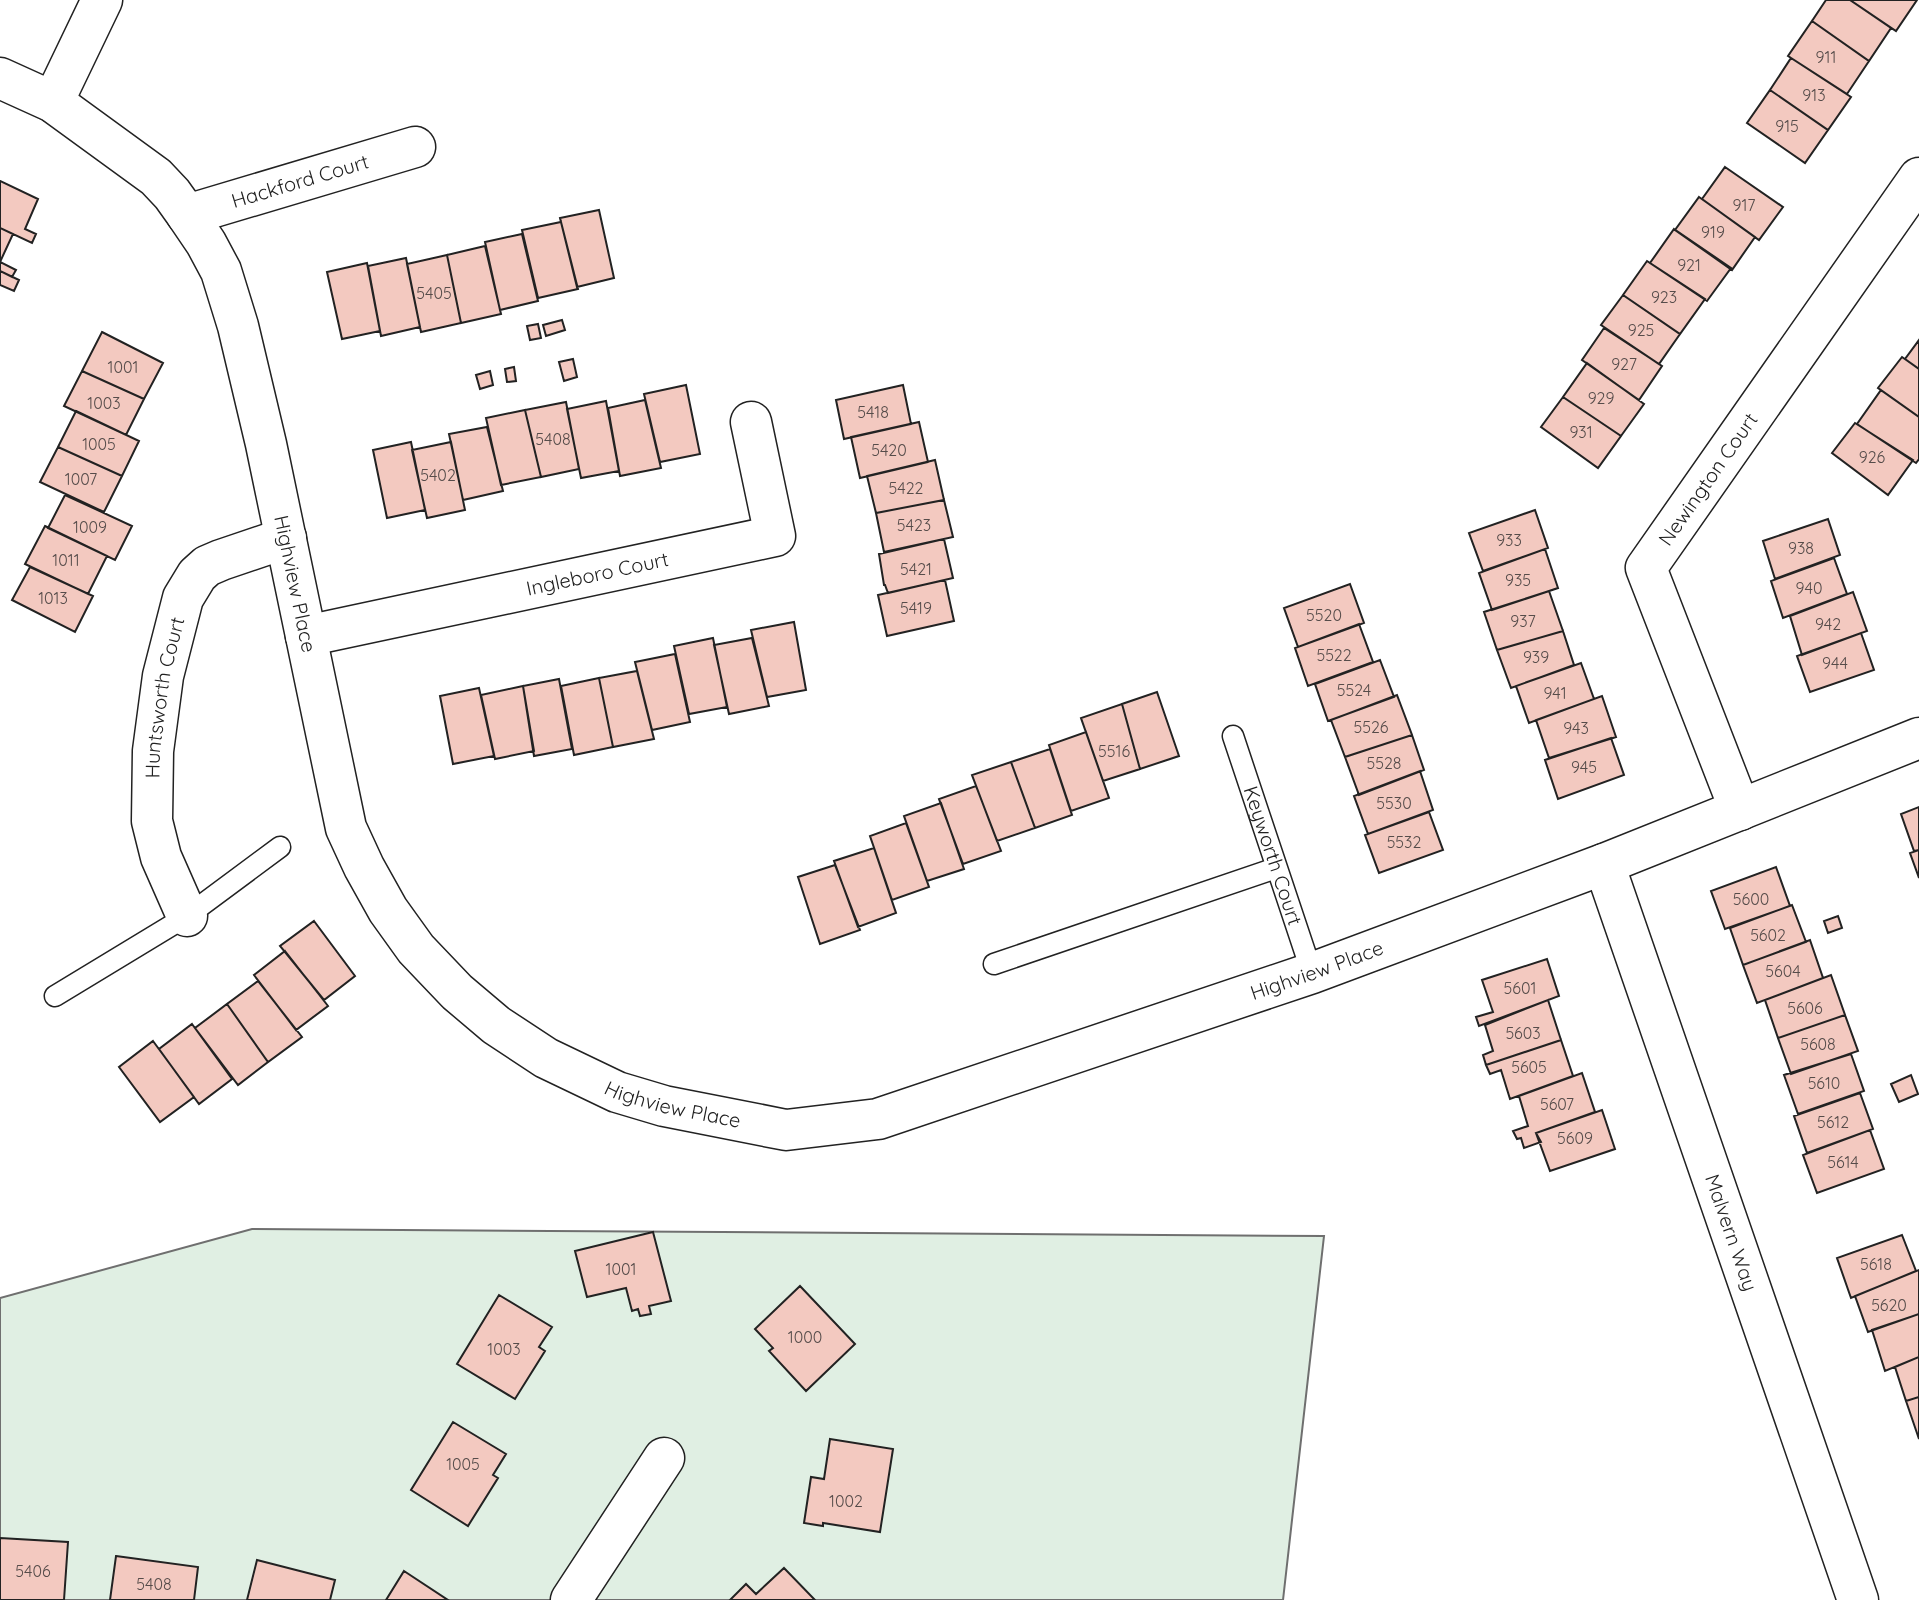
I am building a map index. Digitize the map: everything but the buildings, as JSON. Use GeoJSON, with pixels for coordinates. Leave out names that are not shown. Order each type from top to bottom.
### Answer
{"type":"FeatureCollection","features":[{"type":"Feature","properties":{"kind":"street"},"geometry":{"type":"LineString","coordinates":[[53,102],[102,0]]}},
{"type":"Feature","properties":{"kind":"street","name":"Highview Place"},"geometry":{"type":"LineString","coordinates":[[0,78],[53,102],[156,177],[187,215],[221,271],[245,355],[346,828],[388,910],[416,949],[457,992],[496,1025],[546,1058],[617,1092],[664,1106],[786,1130],[878,1119],[1312,973],[1604,864],[1919,738]]}},
{"type":"Feature","properties":{"kind":"street","name":"Hackford Court"},"geometry":{"type":"LineString","coordinates":[[187,215],[415,147]]}},
{"type":"Feature","properties":{"kind":"street","name":"Newington Court"},"geometry":{"type":"LineString","coordinates":[[1740,810],[1646,568],[1919,178]]}},
{"type":"Feature","properties":{"kind":"street","name":"Ingleboro Court"},"geometry":{"type":"LineString","coordinates":[[306,636],[775,536],[751,422]]}},
{"type":"Feature","properties":{"kind":"street","name":"Huntsworth Court"},"geometry":{"type":"LineString","coordinates":[[187,916],[161,857],[152,821],[157,711],[183,598],[197,575],[207,566],[286,538]]}},
{"type":"Feature","properties":{"kind":"street","name":"Malvern Way"},"geometry":{"type":"LineString","coordinates":[[1604,864],[1858,1600]]}},
{"type":"Feature","properties":{"kind":"street"},"geometry":{"type":"LineString","coordinates":[[571,1600],[664,1458]]}},
{"type":"Feature","properties":{"kind":"lane","name":"Keyworth Court"},"geometry":{"type":"LineString","coordinates":[[1233,736],[1312,973]]}},
{"type":"Feature","properties":{"kind":"lane"},"geometry":{"type":"LineString","coordinates":[[55,996],[187,916],[280,847]]}},
{"type":"Feature","properties":{"kind":"lane"},"geometry":{"type":"LineString","coordinates":[[994,964],[1276,868]]}},
{"type":"Feature","properties":{"kind":"green space"},"geometry":{"type":"Polygon","coordinates":[[[252,1229],[1324,1236],[1283,1600],[0,1600],[0,1298],[252,1229]]]}}]}
